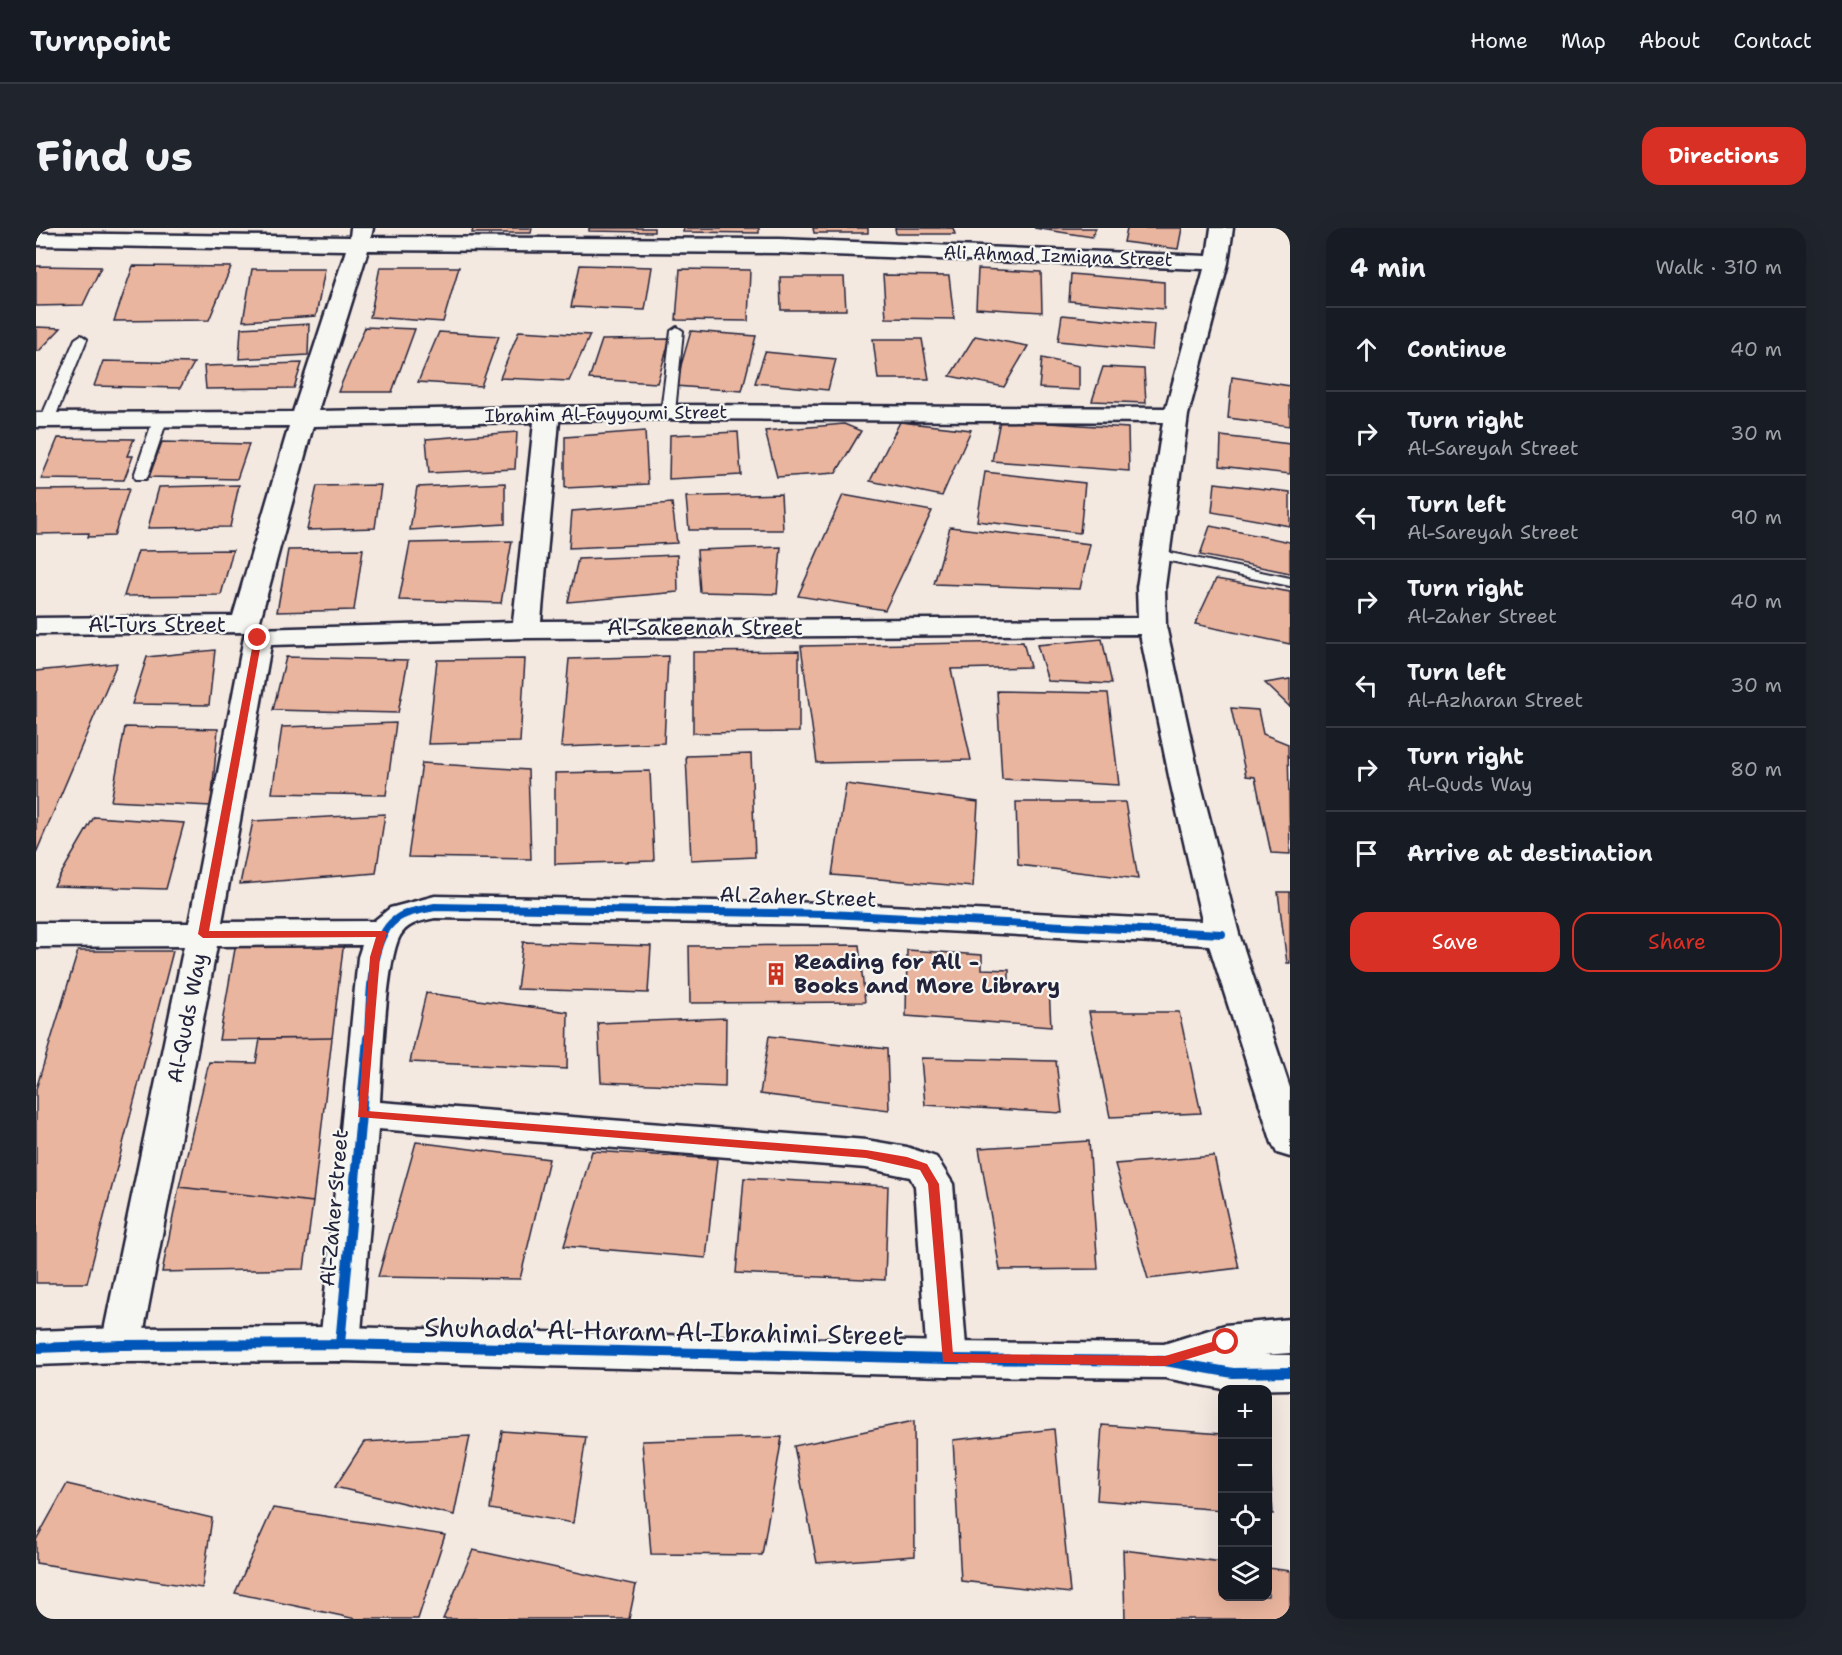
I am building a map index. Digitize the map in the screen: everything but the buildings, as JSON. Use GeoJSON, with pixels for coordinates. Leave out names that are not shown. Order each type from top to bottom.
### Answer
{"type":"FeatureCollection","features":[{"type":"Feature","properties":{"kind":"street"},"geometry":{"type":"LineString","coordinates":[[1222,228],[1217,263],[1176,415],[1150,586],[1152,626],[1185,781],[1222,934],[1290,1143]]}},
{"type":"Feature","properties":{"kind":"street","name":"Ali Ahmad Izmiqna Street"},"geometry":{"type":"LineString","coordinates":[[36,239],[360,236],[780,237],[1217,263]]}},
{"type":"Feature","properties":{"kind":"street","name":"Al-Turs Street"},"geometry":{"type":"LineString","coordinates":[[36,626],[252,631],[303,419],[360,236]]}},
{"type":"Feature","properties":{"kind":"street","name":"Ibrahim Al-Fayyoumi Street"},"geometry":{"type":"LineString","coordinates":[[42,420],[303,419],[668,412],[1176,415]]}},
{"type":"Feature","properties":{"kind":"street"},"geometry":{"type":"LineString","coordinates":[[526,630],[547,415]]}},
{"type":"Feature","properties":{"kind":"street","name":"Al-Sakeenah Street"},"geometry":{"type":"LineString","coordinates":[[252,631],[1152,626]]}},
{"type":"Feature","properties":{"kind":"street","name":"Al-Quds Way"},"geometry":{"type":"LineString","coordinates":[[121,1345],[203,934],[252,631]]}},
{"type":"Feature","properties":{"kind":"street","name":"Al Zaher Street"},"geometry":{"type":"LineString","coordinates":[[382,933],[393,921],[410,911],[435,907],[829,915],[1222,934]]}},
{"type":"Feature","properties":{"kind":"street"},"geometry":{"type":"LineString","coordinates":[[36,935],[382,933]]}},
{"type":"Feature","properties":{"kind":"street","name":"Al-Zaher Street"},"geometry":{"type":"LineString","coordinates":[[340,1344],[375,957],[382,933]]}},
{"type":"Feature","properties":{"kind":"street"},"geometry":{"type":"LineString","coordinates":[[361,1114],[866,1154],[907,1161],[923,1167],[934,1184],[947,1359]]}},
{"type":"Feature","properties":{"kind":"street","name":"Shuhada' Al-Haram Al-Ibrahimi Street"},"geometry":{"type":"LineString","coordinates":[[1165,1361],[1226,1342],[1290,1336]]}},
{"type":"Feature","properties":{"kind":"street","name":"Shuhada' Al-Haram Al-Ibrahimi Street"},"geometry":{"type":"LineString","coordinates":[[36,1348],[121,1345],[340,1344],[947,1359],[1165,1361],[1233,1372],[1290,1372]]}},
{"type":"Feature","properties":{"kind":"lane"},"geometry":{"type":"LineString","coordinates":[[668,412],[677,331]]}},
{"type":"Feature","properties":{"kind":"lane"},"geometry":{"type":"LineString","coordinates":[[42,420],[81,339]]}},
{"type":"Feature","properties":{"kind":"lane"},"geometry":{"type":"LineString","coordinates":[[141,476],[160,420]]}},
{"type":"Feature","properties":{"kind":"lane"},"geometry":{"type":"LineString","coordinates":[[1156,554],[1290,582]]}},
{"type":"Feature","properties":{"kind":"cycle path"},"geometry":{"type":"LineString","coordinates":[[340,1344],[375,957],[389,926],[402,916],[435,907],[829,914],[1222,934]]}},
{"type":"Feature","properties":{"kind":"cycle path"},"geometry":{"type":"LineString","coordinates":[[36,1348],[121,1345],[340,1344],[947,1359],[1165,1361],[1233,1373],[1290,1372]]}},
{"type":"Feature","properties":{"kind":"place","name":"Reading for All - Books and More Library"},"geometry":{"type":"Point","coordinates":[776,974]}},
{"type":"Feature","properties":{"kind":"route"},"geometry":{"type":"LineString","coordinates":[[258,638],[203,934],[382,933],[375,957],[361,1114],[866,1154],[907,1161],[923,1167],[934,1184],[947,1359],[1165,1361],[1226,1342]]}}]}
